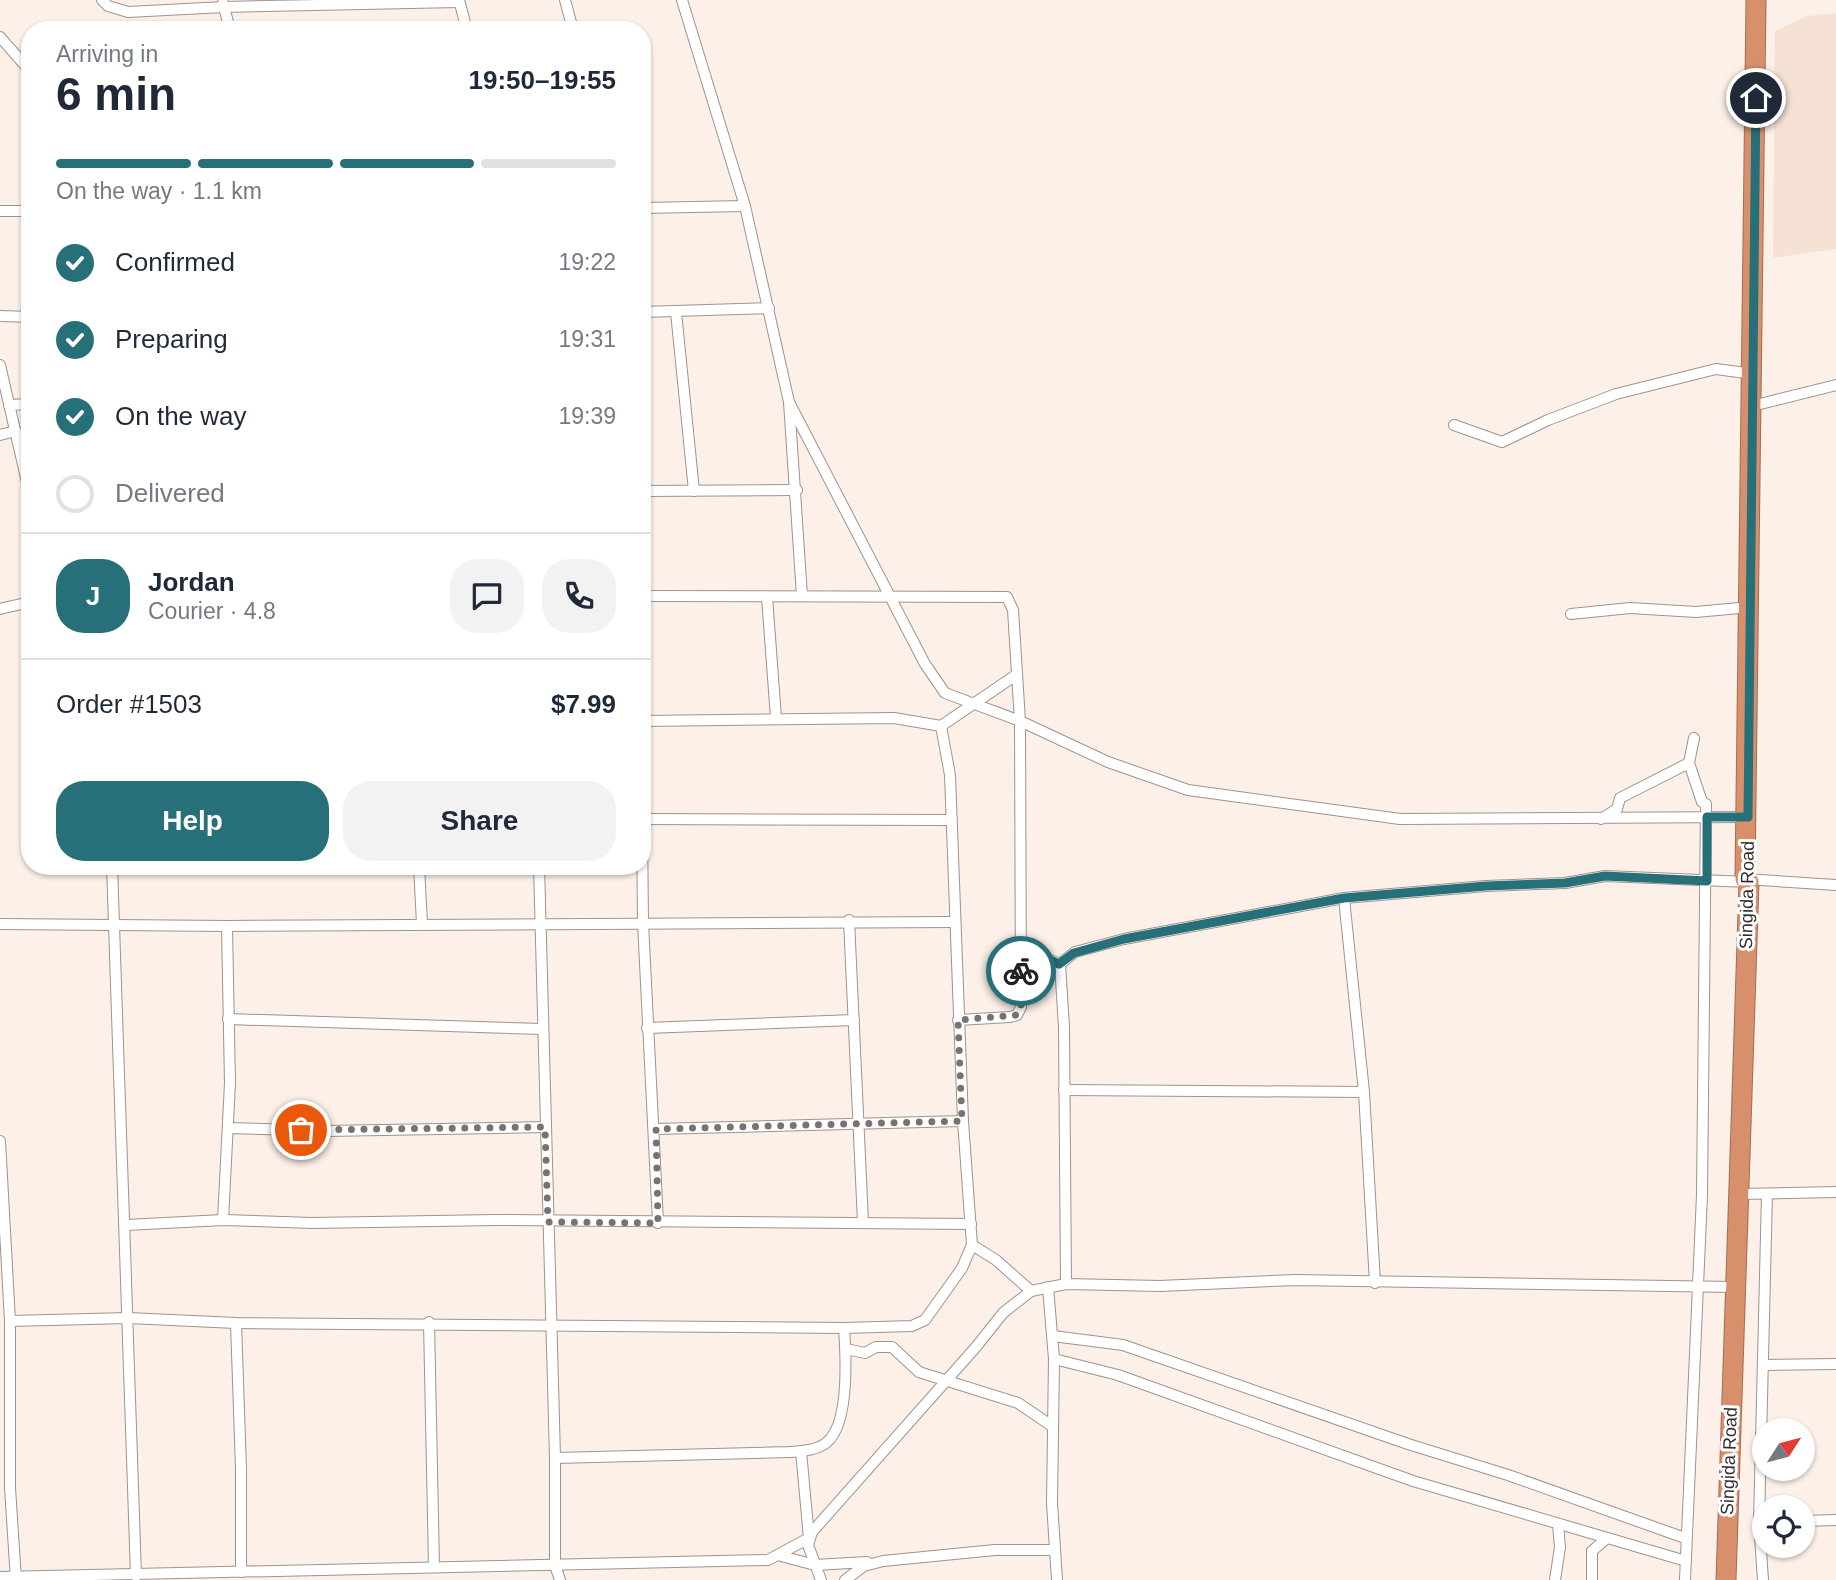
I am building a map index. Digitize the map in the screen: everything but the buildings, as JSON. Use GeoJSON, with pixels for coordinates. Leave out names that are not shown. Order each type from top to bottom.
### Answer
{"type":"FeatureCollection","features":[{"type":"Feature","properties":{"kind":"highway","name":"Singida Road"},"geometry":{"type":"LineString","coordinates":[[1726,1580],[1747,881],[1756,0]]}},
{"type":"Feature","properties":{"kind":"street"},"geometry":{"type":"LineString","coordinates":[[102,0],[108,6],[128,12],[223,3],[459,1],[465,21]]}},
{"type":"Feature","properties":{"kind":"street"},"geometry":{"type":"LineString","coordinates":[[565,0],[571,21]]}},
{"type":"Feature","properties":{"kind":"street"},"geometry":{"type":"LineString","coordinates":[[682,0],[745,206],[789,402],[802,596]]}},
{"type":"Feature","properties":{"kind":"street"},"geometry":{"type":"LineString","coordinates":[[223,3],[228,21]]}},
{"type":"Feature","properties":{"kind":"street"},"geometry":{"type":"LineString","coordinates":[[0,37],[21,61]]}},
{"type":"Feature","properties":{"kind":"street"},"geometry":{"type":"LineString","coordinates":[[651,208],[745,206]]}},
{"type":"Feature","properties":{"kind":"street"},"geometry":{"type":"LineString","coordinates":[[0,211],[21,211]]}},
{"type":"Feature","properties":{"kind":"street"},"geometry":{"type":"LineString","coordinates":[[651,313],[769,308]]}},
{"type":"Feature","properties":{"kind":"street"},"geometry":{"type":"LineString","coordinates":[[676,312],[694,491]]}},
{"type":"Feature","properties":{"kind":"street"},"geometry":{"type":"LineString","coordinates":[[0,316],[21,317]]}},
{"type":"Feature","properties":{"kind":"street"},"geometry":{"type":"LineString","coordinates":[[0,365],[21,454]]}},
{"type":"Feature","properties":{"kind":"street"},"geometry":{"type":"LineString","coordinates":[[1454,425],[1502,442],[1548,420],[1616,394],[1716,369],[1753,374]]}},
{"type":"Feature","properties":{"kind":"street"},"geometry":{"type":"LineString","coordinates":[[1752,406],[1836,385]]}},
{"type":"Feature","properties":{"kind":"street"},"geometry":{"type":"LineString","coordinates":[[789,402],[889,595],[945,693],[1020,721],[1108,762],[1188,790],[1400,819],[1748,817]]}},
{"type":"Feature","properties":{"kind":"street"},"geometry":{"type":"LineString","coordinates":[[9,405],[21,404]]}},
{"type":"Feature","properties":{"kind":"street"},"geometry":{"type":"LineString","coordinates":[[0,435],[16,431]]}},
{"type":"Feature","properties":{"kind":"street"},"geometry":{"type":"LineString","coordinates":[[651,492],[797,490]]}},
{"type":"Feature","properties":{"kind":"street"},"geometry":{"type":"LineString","coordinates":[[651,596],[1007,597],[1013,610],[1020,721],[1021,1007],[1017,1015],[958,1020]]}},
{"type":"Feature","properties":{"kind":"street"},"geometry":{"type":"LineString","coordinates":[[767,597],[776,719]]}},
{"type":"Feature","properties":{"kind":"street"},"geometry":{"type":"LineString","coordinates":[[0,609],[21,604]]}},
{"type":"Feature","properties":{"kind":"street"},"geometry":{"type":"LineString","coordinates":[[1571,614],[1630,608],[1696,612],[1750,607]]}},
{"type":"Feature","properties":{"kind":"street"},"geometry":{"type":"LineString","coordinates":[[651,721],[894,718],[941,726],[1016,675]]}},
{"type":"Feature","properties":{"kind":"street"},"geometry":{"type":"LineString","coordinates":[[10,1321],[128,1318],[236,1323],[429,1322],[845,1328],[904,1327],[925,1320],[962,1268],[972,1245],[962,1121],[950,775],[941,726]]}},
{"type":"Feature","properties":{"kind":"street"},"geometry":{"type":"LineString","coordinates":[[1685,1580],[1699,1286],[1707,881],[1706,804],[1702,802],[1689,763],[1693,737]]}},
{"type":"Feature","properties":{"kind":"street"},"geometry":{"type":"LineString","coordinates":[[1601,818],[1617,809],[1620,798],[1672,774],[1689,763]]}},
{"type":"Feature","properties":{"kind":"street"},"geometry":{"type":"LineString","coordinates":[[651,819],[951,820]]}},
{"type":"Feature","properties":{"kind":"street"},"geometry":{"type":"LineString","coordinates":[[112,875],[136,1576]]}},
{"type":"Feature","properties":{"kind":"street"},"geometry":{"type":"LineString","coordinates":[[419,875],[422,924]]}},
{"type":"Feature","properties":{"kind":"street"},"geometry":{"type":"LineString","coordinates":[[539,875],[555,1458],[555,1565],[560,1580]]}},
{"type":"Feature","properties":{"kind":"street"},"geometry":{"type":"LineString","coordinates":[[643,875],[647,1028],[656,1129],[658,1223]]}},
{"type":"Feature","properties":{"kind":"street"},"geometry":{"type":"LineString","coordinates":[[1059,964],[1074,953],[1124,939],[1344,898],[1486,886],[1565,883],[1605,876],[1836,885]]}},
{"type":"Feature","properties":{"kind":"street"},"geometry":{"type":"LineString","coordinates":[[1344,898],[1364,1092],[1375,1283]]}},
{"type":"Feature","properties":{"kind":"street"},"geometry":{"type":"LineString","coordinates":[[0,924],[227,926],[849,920],[953,922]]}},
{"type":"Feature","properties":{"kind":"street"},"geometry":{"type":"LineString","coordinates":[[849,920],[863,1222]]}},
{"type":"Feature","properties":{"kind":"street"},"geometry":{"type":"LineString","coordinates":[[223,1220],[229,1128],[227,926]]}},
{"type":"Feature","properties":{"kind":"street"},"geometry":{"type":"LineString","coordinates":[[1021,957],[1045,958],[1059,964]]}},
{"type":"Feature","properties":{"kind":"street"},"geometry":{"type":"LineString","coordinates":[[1059,964],[1064,1027],[1066,1284]]}},
{"type":"Feature","properties":{"kind":"street"},"geometry":{"type":"LineString","coordinates":[[229,1019],[542,1029]]}},
{"type":"Feature","properties":{"kind":"street"},"geometry":{"type":"LineString","coordinates":[[647,1028],[854,1020]]}},
{"type":"Feature","properties":{"kind":"street"},"geometry":{"type":"LineString","coordinates":[[1064,1090],[1364,1092]]}},
{"type":"Feature","properties":{"kind":"street"},"geometry":{"type":"LineString","coordinates":[[656,1129],[962,1121]]}},
{"type":"Feature","properties":{"kind":"street"},"geometry":{"type":"LineString","coordinates":[[229,1128],[326,1131],[545,1127]]}},
{"type":"Feature","properties":{"kind":"street"},"geometry":{"type":"LineString","coordinates":[[0,1141],[10,1321],[5,1340],[16,1578]]}},
{"type":"Feature","properties":{"kind":"street"},"geometry":{"type":"LineString","coordinates":[[1738,1194],[1836,1192]]}},
{"type":"Feature","properties":{"kind":"street"},"geometry":{"type":"LineString","coordinates":[[1761,1495],[1767,1194]]}},
{"type":"Feature","properties":{"kind":"street"},"geometry":{"type":"LineString","coordinates":[[126,1225],[223,1220],[971,1224]]}},
{"type":"Feature","properties":{"kind":"street"},"geometry":{"type":"LineString","coordinates":[[972,1245],[996,1260],[1031,1291]]}},
{"type":"Feature","properties":{"kind":"street"},"geometry":{"type":"LineString","coordinates":[[0,1577],[754,1561],[780,1556],[808,1538],[1003,1313],[1031,1291],[1048,1287],[1066,1284],[1160,1286],[1295,1280],[1734,1287]]}},
{"type":"Feature","properties":{"kind":"street"},"geometry":{"type":"LineString","coordinates":[[1048,1287],[1054,1359],[1052,1426],[1057,1580]]}},
{"type":"Feature","properties":{"kind":"street"},"geometry":{"type":"LineString","coordinates":[[429,1322],[434,1567]]}},
{"type":"Feature","properties":{"kind":"street"},"geometry":{"type":"LineString","coordinates":[[236,1323],[241,1572]]}},
{"type":"Feature","properties":{"kind":"street"},"geometry":{"type":"LineString","coordinates":[[555,1458],[802,1451],[825,1444],[837,1430],[846,1349],[845,1328]]}},
{"type":"Feature","properties":{"kind":"street"},"geometry":{"type":"LineString","coordinates":[[1053,1336],[1123,1345],[1685,1538]]}},
{"type":"Feature","properties":{"kind":"street"},"geometry":{"type":"LineString","coordinates":[[846,1349],[865,1353],[876,1347],[892,1347],[919,1372],[1018,1403],[1052,1426]]}},
{"type":"Feature","properties":{"kind":"street"},"geometry":{"type":"LineString","coordinates":[[1054,1359],[1118,1375],[1413,1481],[1686,1561]]}},
{"type":"Feature","properties":{"kind":"street"},"geometry":{"type":"LineString","coordinates":[[1763,1365],[1836,1364]]}},
{"type":"Feature","properties":{"kind":"street"},"geometry":{"type":"LineString","coordinates":[[802,1451],[808,1538],[821,1580]]}},
{"type":"Feature","properties":{"kind":"street"},"geometry":{"type":"LineString","coordinates":[[1815,1521],[1836,1520]]}},
{"type":"Feature","properties":{"kind":"street"},"geometry":{"type":"LineString","coordinates":[[1555,1580],[1560,1547],[1558,1524]]}},
{"type":"Feature","properties":{"kind":"street"},"geometry":{"type":"LineString","coordinates":[[1592,1580],[1592,1551],[1607,1538]]}},
{"type":"Feature","properties":{"kind":"street"},"geometry":{"type":"LineString","coordinates":[[780,1556],[815,1565],[995,1550],[1054,1550]]}},
{"type":"Feature","properties":{"kind":"street"},"geometry":{"type":"LineString","coordinates":[[1762,1558],[1763,1580]]}},
{"type":"Feature","properties":{"kind":"street"},"geometry":{"type":"LineString","coordinates":[[845,1580],[873,1562]]}},
{"type":"Feature","properties":{"kind":"shaded area"},"geometry":{"type":"Polygon","coordinates":[[[1836,13],[1836,249],[1773,258],[1775,31],[1807,16],[1836,13]]]}},
{"type":"Feature","properties":{"kind":"way so far"},"geometry":{"type":"LineString","coordinates":[[301,1130],[545,1127],[548,1222],[658,1223],[656,1129],[962,1121],[958,1020],[1017,1015],[1021,1007],[1021,971]]}},
{"type":"Feature","properties":{"kind":"route"},"geometry":{"type":"LineString","coordinates":[[1021,971],[1021,957],[1045,958],[1059,964],[1074,953],[1124,939],[1235,921],[1344,898],[1486,886],[1565,883],[1605,876],[1707,881],[1707,817],[1748,817],[1756,98]]}}]}
